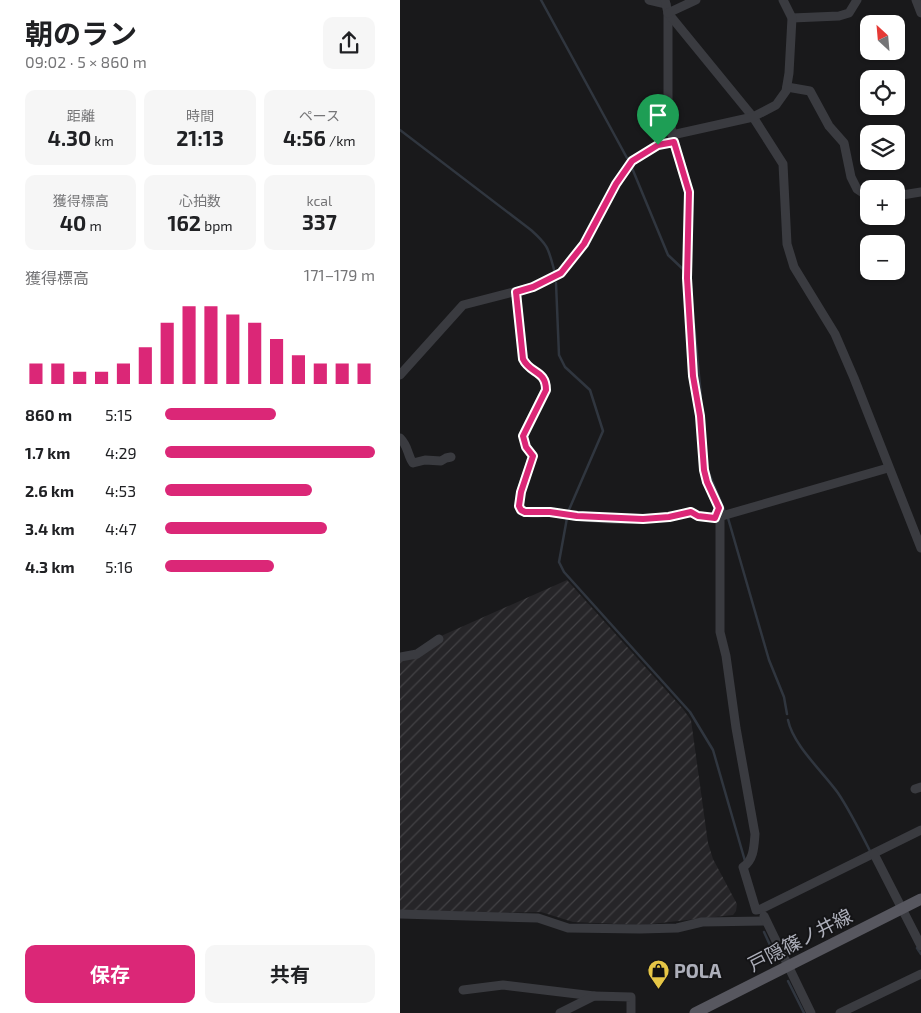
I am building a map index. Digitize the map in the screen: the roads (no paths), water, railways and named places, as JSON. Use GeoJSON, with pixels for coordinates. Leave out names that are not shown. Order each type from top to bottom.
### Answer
{"type":"FeatureCollection","features":[{"type":"Feature","properties":{"kind":"main road","name":"戸隠篠ノ井線"},"geometry":{"type":"LineString","coordinates":[[695,1013],[921,899]]}},
{"type":"Feature","properties":{"kind":"street"},"geometry":{"type":"LineString","coordinates":[[649,0],[666,6],[696,0]]}},
{"type":"Feature","properties":{"kind":"street"},"geometry":{"type":"LineString","coordinates":[[400,376],[463,305],[533,287],[561,273],[584,244],[616,184],[632,161],[673,138],[754,117],[776,105],[786,91],[789,73],[792,18],[783,0]]}},
{"type":"Feature","properties":{"kind":"street"},"geometry":{"type":"LineString","coordinates":[[792,18],[839,16],[849,13],[857,0]]}},
{"type":"Feature","properties":{"kind":"street"},"geometry":{"type":"LineString","coordinates":[[916,0],[921,13]]}},
{"type":"Feature","properties":{"kind":"street"},"geometry":{"type":"LineString","coordinates":[[666,6],[754,117],[783,164],[787,244],[794,267],[835,334],[921,548]]}},
{"type":"Feature","properties":{"kind":"street"},"geometry":{"type":"LineString","coordinates":[[666,6],[668,100],[673,138],[689,192],[687,278],[693,376],[700,416],[704,470],[707,482],[719,508],[717,518],[720,632],[726,656],[736,728],[755,834],[749,863],[743,867],[756,910],[921,830]]}},
{"type":"Feature","properties":{"kind":"street"},"geometry":{"type":"LineString","coordinates":[[787,87],[810,91],[829,126],[844,143],[851,177],[860,191]]}},
{"type":"Feature","properties":{"kind":"street"},"geometry":{"type":"LineString","coordinates":[[905,195],[921,192]]}},
{"type":"Feature","properties":{"kind":"street"},"geometry":{"type":"LineString","coordinates":[[516,292],[523,359],[526,366],[543,376],[546,382],[546,390],[523,436],[526,447],[533,456],[521,492],[519,506],[525,512],[643,519],[669,517],[691,512],[698,516],[717,518],[888,468]]}},
{"type":"Feature","properties":{"kind":"street"},"geometry":{"type":"LineString","coordinates":[[400,438],[407,445],[410,459],[413,463],[426,460],[441,461],[451,457]]}},
{"type":"Feature","properties":{"kind":"street"},"geometry":{"type":"LineString","coordinates":[[400,657],[417,654],[439,640]]}},
{"type":"Feature","properties":{"kind":"street"},"geometry":{"type":"LineString","coordinates":[[874,854],[921,946]]}},
{"type":"Feature","properties":{"kind":"street"},"geometry":{"type":"LineString","coordinates":[[761,909],[811,1013]]}},
{"type":"Feature","properties":{"kind":"street"},"geometry":{"type":"LineString","coordinates":[[400,914],[538,918],[568,928],[677,928],[702,922],[766,921]]}},
{"type":"Feature","properties":{"kind":"street"},"geometry":{"type":"LineString","coordinates":[[840,1013],[921,974]]}},
{"type":"Feature","properties":{"kind":"street"},"geometry":{"type":"LineString","coordinates":[[463,990],[503,985],[594,996],[631,997],[631,1013]]}},
{"type":"Feature","properties":{"kind":"street"},"geometry":{"type":"LineString","coordinates":[[560,1013],[594,996]]}},
{"type":"Feature","properties":{"kind":"waterway"},"geometry":{"type":"LineString","coordinates":[[541,0],[627,158]]}},
{"type":"Feature","properties":{"kind":"waterway"},"geometry":{"type":"LineString","coordinates":[[400,130],[531,230],[548,249],[555,273]]}},
{"type":"Feature","properties":{"kind":"waterway"},"geometry":{"type":"LineString","coordinates":[[632,168],[668,255],[685,271]]}},
{"type":"Feature","properties":{"kind":"waterway"},"geometry":{"type":"LineString","coordinates":[[556,283],[559,355],[565,367],[590,390],[603,431],[568,512]]}},
{"type":"Feature","properties":{"kind":"waterway"},"geometry":{"type":"LineString","coordinates":[[694,324],[701,396]]}},
{"type":"Feature","properties":{"kind":"waterway"},"geometry":{"type":"LineString","coordinates":[[708,471],[725,512]]}},
{"type":"Feature","properties":{"kind":"waterway"},"geometry":{"type":"LineString","coordinates":[[567,518],[559,562],[564,572],[690,712],[713,750],[745,861]]}},
{"type":"Feature","properties":{"kind":"waterway"},"geometry":{"type":"LineString","coordinates":[[728,518],[769,660],[784,697],[787,714]]}},
{"type":"Feature","properties":{"kind":"waterway"},"geometry":{"type":"LineString","coordinates":[[788,720],[802,749],[832,785],[855,821],[870,851]]}},
{"type":"Feature","properties":{"kind":"waterway"},"geometry":{"type":"LineString","coordinates":[[764,932],[776,958]]}},
{"type":"Feature","properties":{"kind":"waterway"},"geometry":{"type":"LineString","coordinates":[[917,948],[921,954]]}},
{"type":"Feature","properties":{"kind":"waterway"},"geometry":{"type":"LineString","coordinates":[[788,981],[804,1013]]}},
{"type":"Feature","properties":{"kind":"place","name":"POLA"},"geometry":{"type":"Point","coordinates":[658,990]}}]}
